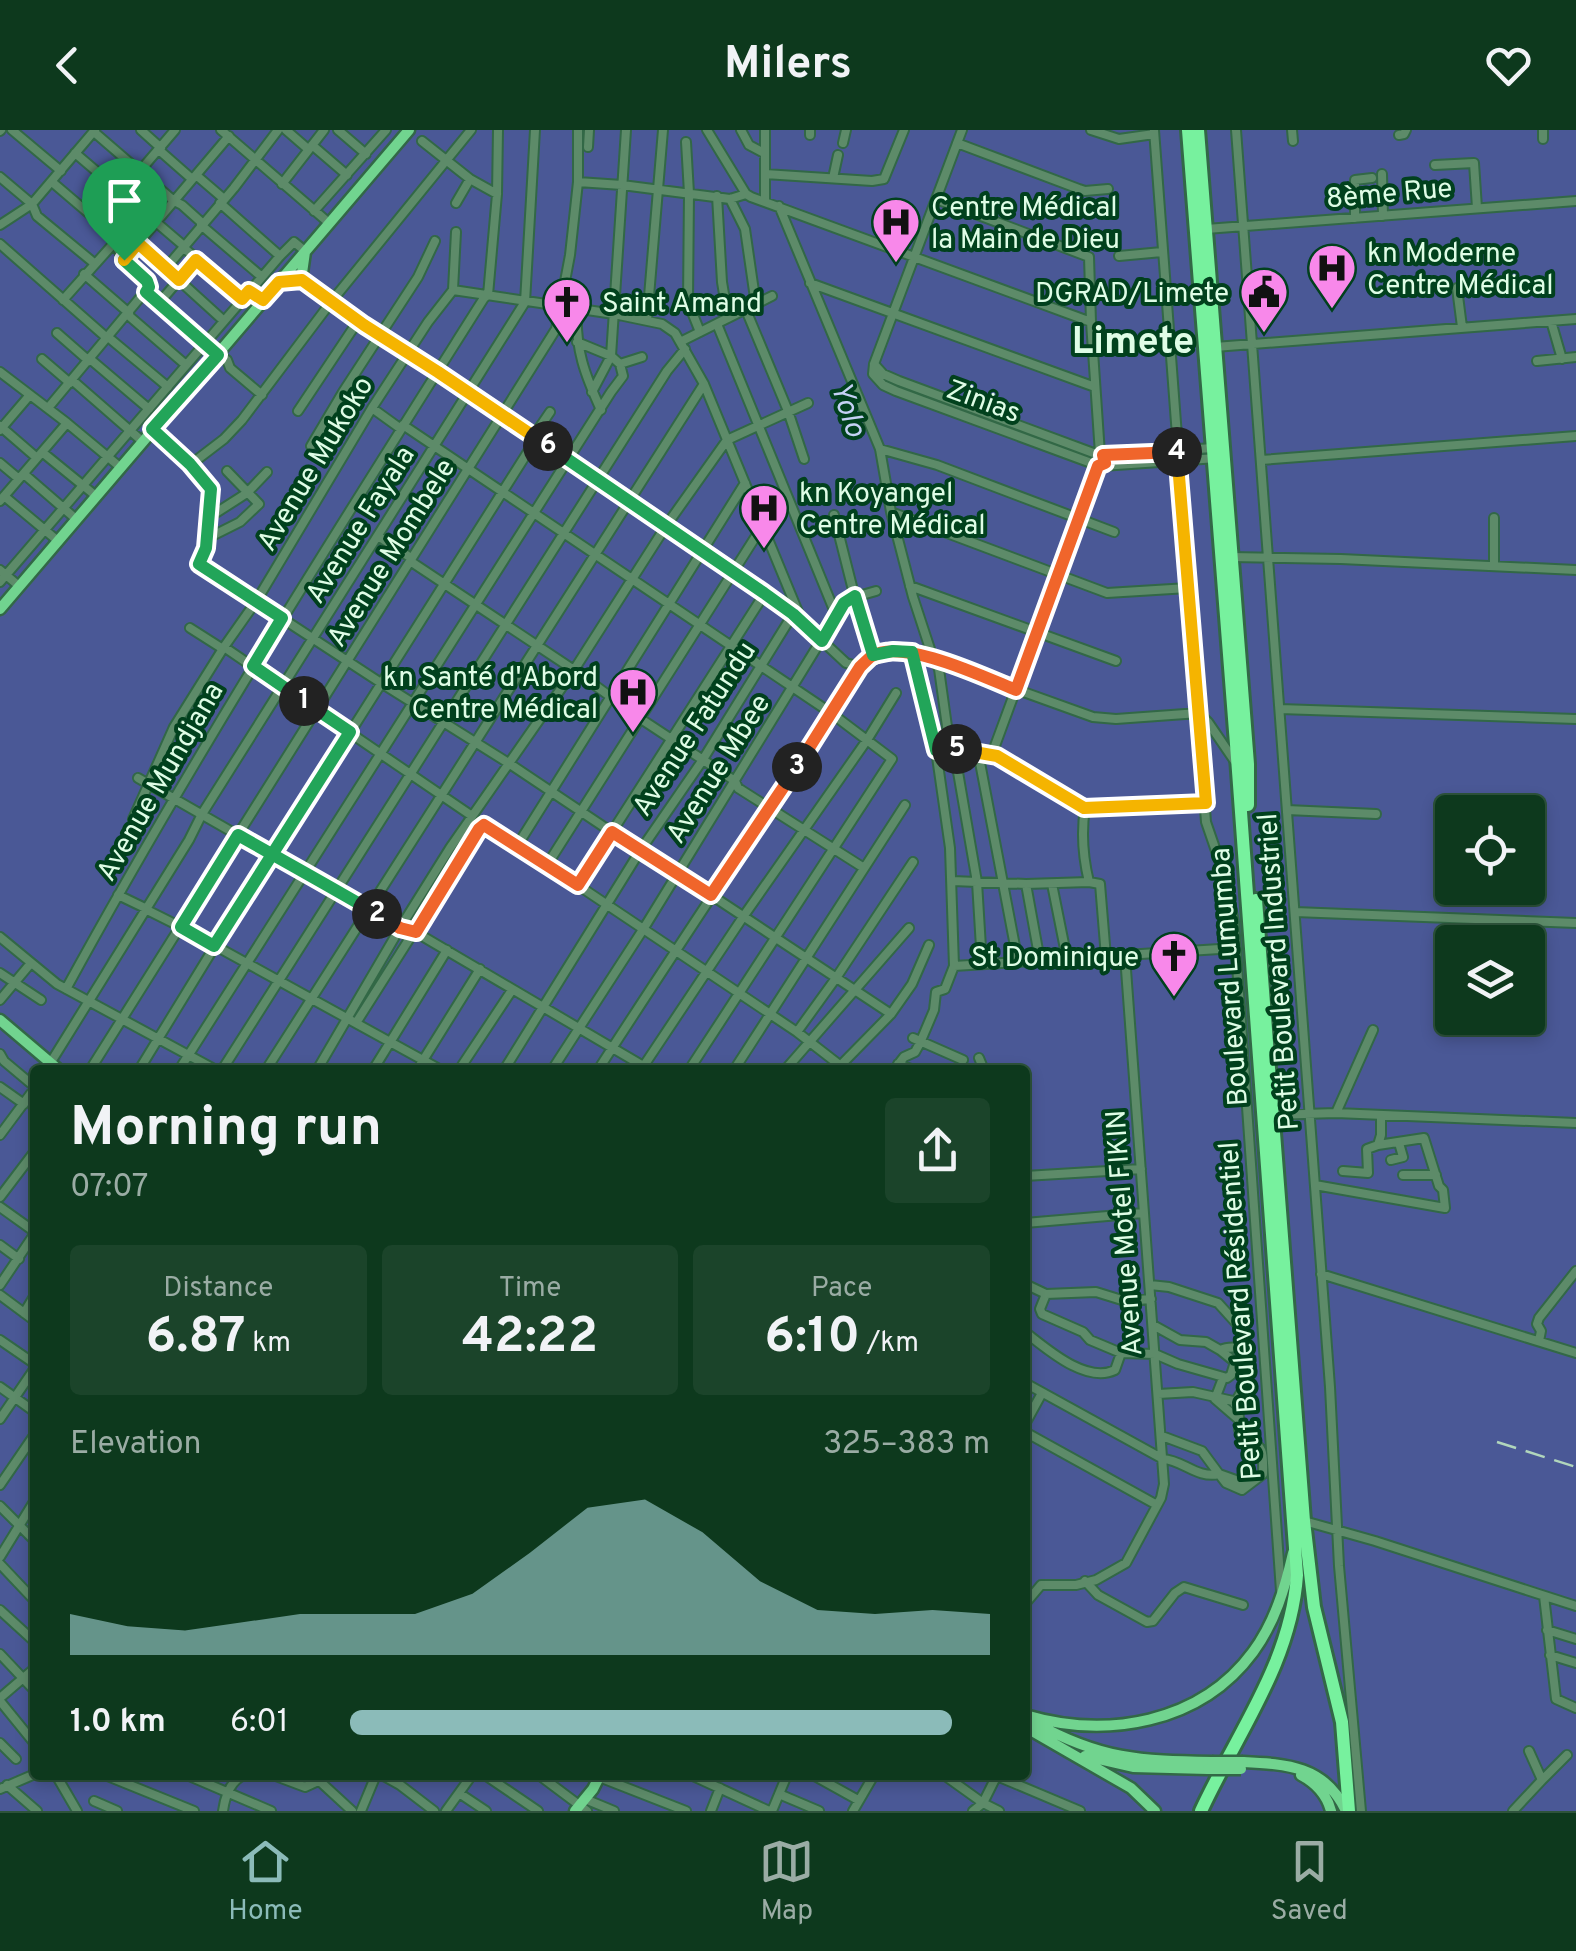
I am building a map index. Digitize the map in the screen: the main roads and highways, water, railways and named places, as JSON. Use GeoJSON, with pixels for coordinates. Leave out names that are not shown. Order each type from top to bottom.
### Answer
{"type":"FeatureCollection","features":[{"type":"Feature","properties":{"kind":"highway","name":"Boulevard Lumumba"},"geometry":{"type":"LineString","coordinates":[[1188,130],[1218,453],[1237,764],[1268,1116]]}},
{"type":"Feature","properties":{"kind":"highway","name":"Boulevard Lumumba"},"geometry":{"type":"LineString","coordinates":[[1198,130],[1215,347],[1218,453]]}},
{"type":"Feature","properties":{"kind":"highway","name":"Boulevard Lumumba"},"geometry":{"type":"LineString","coordinates":[[1226,558],[1248,764],[1248,814],[1298,1521]]}},
{"type":"Feature","properties":{"kind":"highway"},"geometry":{"type":"LineString","coordinates":[[1201,1811],[1288,1633],[1295,1592],[1298,1521]]}},
{"type":"Feature","properties":{"kind":"highway"},"geometry":{"type":"LineString","coordinates":[[1298,1521],[1342,1722],[1347,1811]]}},
{"type":"Feature","properties":{"kind":"main road"},"geometry":{"type":"LineString","coordinates":[[0,607],[409,130]]}},
{"type":"Feature","properties":{"kind":"main road"},"geometry":{"type":"LineString","coordinates":[[279,282],[302,280],[305,250]]}},
{"type":"Feature","properties":{"kind":"main road"},"geometry":{"type":"LineString","coordinates":[[0,1020],[49,1065]]}},
{"type":"Feature","properties":{"kind":"main road"},"geometry":{"type":"LineString","coordinates":[[1279,1557],[1285,1560],[1294,1548]]}},
{"type":"Feature","properties":{"kind":"main road"},"geometry":{"type":"LineString","coordinates":[[1030,1717],[1091,1728],[1124,1726],[1152,1720],[1196,1702],[1237,1670],[1263,1636],[1278,1606],[1294,1548]]}},
{"type":"Feature","properties":{"kind":"main road"},"geometry":{"type":"LineString","coordinates":[[1030,1719],[1055,1734],[1108,1754],[1279,1770],[1303,1776],[1324,1795],[1331,1811]]}},
{"type":"Feature","properties":{"kind":"main road"},"geometry":{"type":"LineString","coordinates":[[1030,1730],[1130,1788],[1155,1811]]}},
{"type":"Feature","properties":{"kind":"main road"},"geometry":{"type":"LineString","coordinates":[[1066,1748],[1119,1765],[1162,1769],[1210,1765]]}},
{"type":"Feature","properties":{"kind":"main road"},"geometry":{"type":"LineString","coordinates":[[1242,1766],[1284,1764],[1306,1770],[1332,1790],[1347,1811]]}},
{"type":"Feature","properties":{"kind":"main road"},"geometry":{"type":"LineString","coordinates":[[582,1806],[598,1780]]}},
{"type":"Feature","properties":{"kind":"main road"},"geometry":{"type":"LineString","coordinates":[[1142,1798],[1146,1811]]}},
{"type":"Feature","properties":{"kind":"water","name":"Yolo"},"geometry":{"type":"Polygon","coordinates":[[[0,130],[1576,130],[1576,1811],[0,1811],[0,130]]]}},
{"type":"Feature","properties":{"kind":"railway"},"geometry":{"type":"LineString","coordinates":[[1497,1442],[1576,1467]]}},
{"type":"Feature","properties":{"kind":"place","name":"Centre Médical la Main de Dieu"},"geometry":{"type":"Point","coordinates":[896,264]}},
{"type":"Feature","properties":{"kind":"place","name":"kn Moderne Centre Médical"},"geometry":{"type":"Point","coordinates":[1332,310]}},
{"type":"Feature","properties":{"kind":"place","name":"DGRAD/Limete"},"geometry":{"type":"Point","coordinates":[1264,334]}},
{"type":"Feature","properties":{"kind":"place","name":"Saint Amand"},"geometry":{"type":"Point","coordinates":[567,344]}},
{"type":"Feature","properties":{"kind":"place","name":"kn Koyangel Centre Médical"},"geometry":{"type":"Point","coordinates":[764,550]}},
{"type":"Feature","properties":{"kind":"place","name":"kn Santé d'Abord Centre Médical"},"geometry":{"type":"Point","coordinates":[633,734]}},
{"type":"Feature","properties":{"kind":"place","name":"St Dominique"},"geometry":{"type":"Point","coordinates":[1174,998]}},
{"type":"Feature","properties":{"kind":"district","name":"Limete"},"geometry":{"type":"Point","coordinates":[1133,340]}}]}
